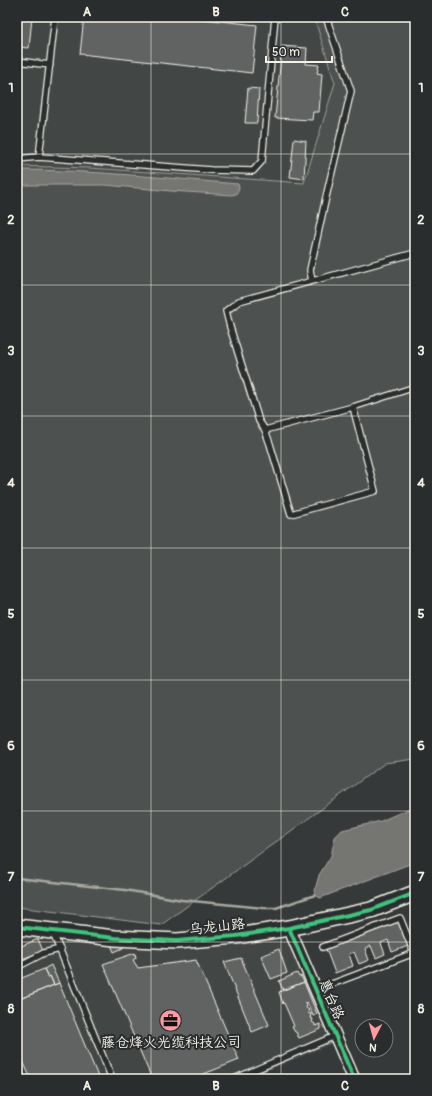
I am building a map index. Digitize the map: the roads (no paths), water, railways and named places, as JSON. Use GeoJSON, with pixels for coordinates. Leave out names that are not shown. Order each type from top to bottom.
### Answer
{"type":"FeatureCollection","features":[{"type":"Feature","properties":{"kind":"street","name":"乌龙山路"},"geometry":{"type":"LineString","coordinates":[[17,927],[115,938],[177,941],[236,936],[289,928],[371,910],[415,894]]}},
{"type":"Feature","properties":{"kind":"street","name":"惠台路"},"geometry":{"type":"LineString","coordinates":[[289,928],[354,1079]]}},
{"type":"Feature","properties":{"kind":"lane"},"geometry":{"type":"LineString","coordinates":[[39,157],[55,17]]}},
{"type":"Feature","properties":{"kind":"lane"},"geometry":{"type":"LineString","coordinates":[[17,159],[39,157],[211,170],[254,171],[262,161],[275,17]]}},
{"type":"Feature","properties":{"kind":"lane"},"geometry":{"type":"LineString","coordinates":[[312,281],[310,270],[351,91],[326,17]]}},
{"type":"Feature","properties":{"kind":"lane"},"geometry":{"type":"LineString","coordinates":[[17,61],[50,65]]}},
{"type":"Feature","properties":{"kind":"lane"},"geometry":{"type":"LineString","coordinates":[[353,407],[375,491],[291,514],[270,444],[265,430],[259,421],[226,311],[239,301],[415,253]]}},
{"type":"Feature","properties":{"kind":"lane"},"geometry":{"type":"LineString","coordinates":[[265,430],[353,407],[415,387]]}},
{"type":"Feature","properties":{"kind":"lane"},"geometry":{"type":"LineString","coordinates":[[316,990],[414,953],[400,918],[323,947]]}},
{"type":"Feature","properties":{"kind":"lane"},"geometry":{"type":"LineString","coordinates":[[52,931],[112,1079]]}},
{"type":"Feature","properties":{"kind":"lane"},"geometry":{"type":"LineString","coordinates":[[17,967],[44,953],[60,949]]}},
{"type":"Feature","properties":{"kind":"lane"},"geometry":{"type":"LineString","coordinates":[[234,1079],[336,1036]]}},
{"type":"Feature","properties":{"kind":"lane"},"geometry":{"type":"LineString","coordinates":[[17,1066],[22,1079]]}},
{"type":"Feature","properties":{"kind":"waterway"},"geometry":{"type":"LineString","coordinates":[[17,878],[125,890],[182,900],[263,908],[276,908],[315,895]]}},
{"type":"Feature","properties":{"kind":"place","name":"藤仓烽火光缆科技公司"},"geometry":{"type":"Point","coordinates":[171,1020]}}]}
